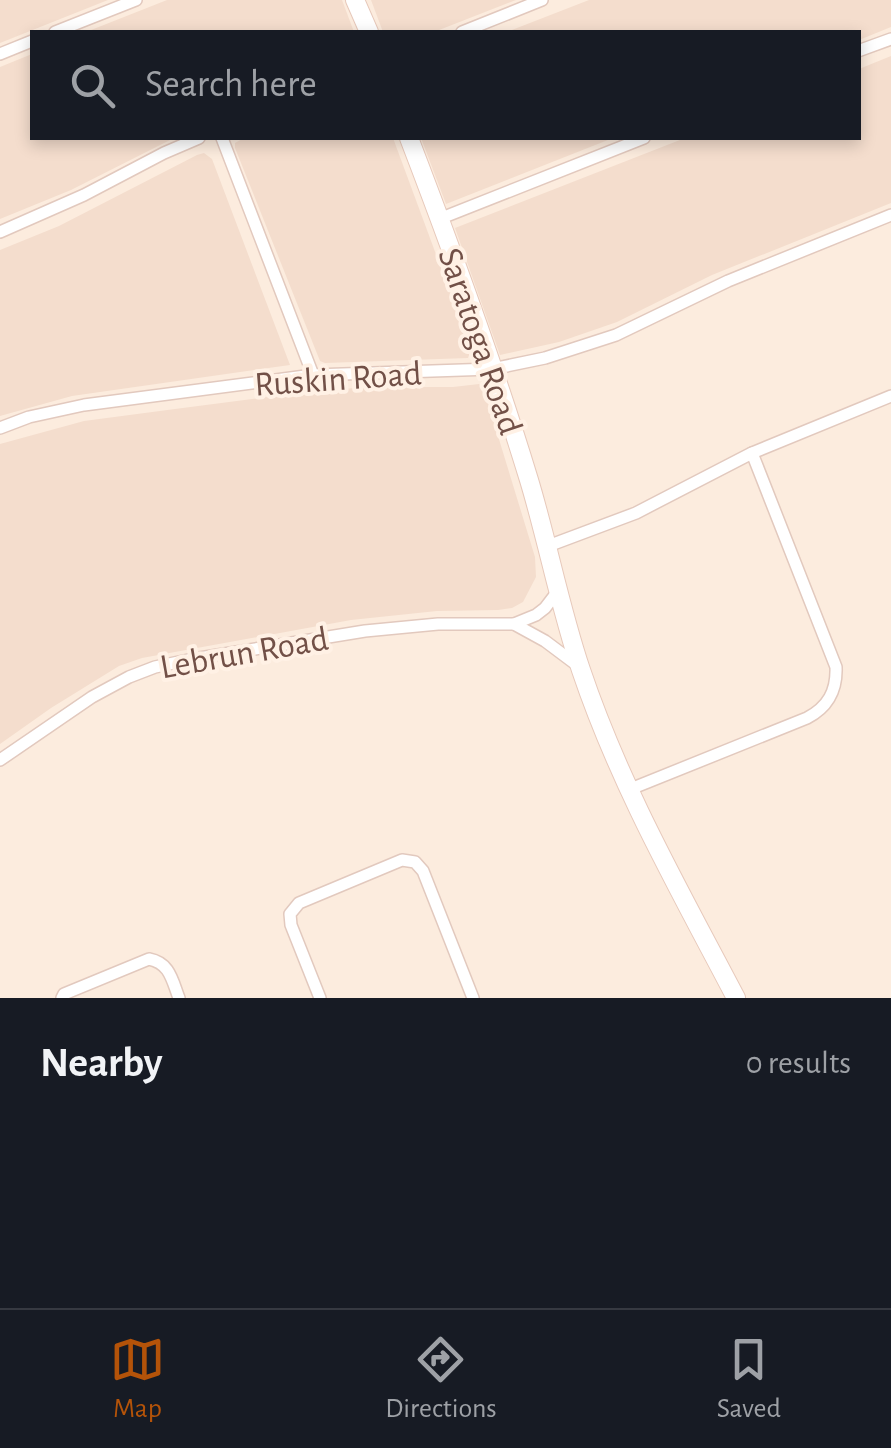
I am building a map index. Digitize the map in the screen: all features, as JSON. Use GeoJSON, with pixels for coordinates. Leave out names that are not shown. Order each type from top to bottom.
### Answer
{"type":"FeatureCollection","features":[{"type":"Feature","properties":{"kind":"street"},"geometry":{"type":"LineString","coordinates":[[60,30],[136,0]]}},
{"type":"Feature","properties":{"kind":"street"},"geometry":{"type":"LineString","coordinates":[[355,0],[368,30]]}},
{"type":"Feature","properties":{"kind":"street"},"geometry":{"type":"LineString","coordinates":[[467,30],[542,0]]}},
{"type":"Feature","properties":{"kind":"street"},"geometry":{"type":"LineString","coordinates":[[861,50],[891,39]]}},
{"type":"Feature","properties":{"kind":"street"},"geometry":{"type":"LineString","coordinates":[[0,54],[30,43]]}},
{"type":"Feature","properties":{"kind":"street"},"geometry":{"type":"LineString","coordinates":[[0,232],[84,196],[194,140]]}},
{"type":"Feature","properties":{"kind":"street"},"geometry":{"type":"LineString","coordinates":[[223,140],[313,375]]}},
{"type":"Feature","properties":{"kind":"street","name":"Saratoga Road"},"geometry":{"type":"LineString","coordinates":[[410,140],[492,369],[548,546]]}},
{"type":"Feature","properties":{"kind":"street"},"geometry":{"type":"LineString","coordinates":[[439,219],[639,140]]}},
{"type":"Feature","properties":{"kind":"street","name":"Ruskin Road"},"geometry":{"type":"LineString","coordinates":[[0,428],[84,404],[313,375],[492,369],[569,352],[891,214]]}},
{"type":"Feature","properties":{"kind":"street"},"geometry":{"type":"LineString","coordinates":[[736,998],[628,790],[580,668],[548,546],[636,513],[752,452],[891,396]]}},
{"type":"Feature","properties":{"kind":"street"},"geometry":{"type":"LineString","coordinates":[[628,790],[808,718],[823,707],[835,688],[836,667],[752,452]]}},
{"type":"Feature","properties":{"kind":"street"},"geometry":{"type":"LineString","coordinates":[[514,624],[545,608],[559,589]]}},
{"type":"Feature","properties":{"kind":"street"},"geometry":{"type":"LineString","coordinates":[[514,624],[545,641],[580,668]]}},
{"type":"Feature","properties":{"kind":"street","name":"Lebrun Road"},"geometry":{"type":"LineString","coordinates":[[0,760],[112,685],[165,664],[380,629],[514,624]]}},
{"type":"Feature","properties":{"kind":"street"},"geometry":{"type":"LineString","coordinates":[[320,998],[290,914],[300,902],[402,860],[416,862],[424,871],[473,998]]}},
{"type":"Feature","properties":{"kind":"street"},"geometry":{"type":"LineString","coordinates":[[62,998],[149,959],[160,961],[168,969],[179,998]]}},
{"type":"Feature","properties":{"kind":"shaded area"},"geometry":{"type":"Polygon","coordinates":[[[0,0],[108,0],[30,30],[0,43],[0,0]]]}},
{"type":"Feature","properties":{"kind":"shaded area"},"geometry":{"type":"Polygon","coordinates":[[[167,0],[342,0],[353,30],[91,30],[167,0]]]}},
{"type":"Feature","properties":{"kind":"shaded area"},"geometry":{"type":"Polygon","coordinates":[[[371,0],[516,0],[439,30],[382,30],[371,0]]]}},
{"type":"Feature","properties":{"kind":"shaded area"},"geometry":{"type":"Polygon","coordinates":[[[589,0],[891,0],[891,27],[861,39],[861,30],[512,30],[589,0]]]}},
{"type":"Feature","properties":{"kind":"shaded area"},"geometry":{"type":"Polygon","coordinates":[[[30,55],[30,140],[170,140],[71,190],[0,219],[0,67],[30,55]]]}},
{"type":"Feature","properties":{"kind":"shaded area"},"geometry":{"type":"Polygon","coordinates":[[[891,56],[891,203],[712,275],[617,322],[559,342],[500,355],[455,228],[680,140],[861,140],[861,68],[891,56]]]}},
{"type":"Feature","properties":{"kind":"shaded area"},"geometry":{"type":"Polygon","coordinates":[[[394,140],[471,349],[468,358],[320,361],[235,143],[394,140]]]}},
{"type":"Feature","properties":{"kind":"shaded area"},"geometry":{"type":"Polygon","coordinates":[[[422,140],[608,140],[446,204],[422,140]]]}},
{"type":"Feature","properties":{"kind":"shaded area"},"geometry":{"type":"Polygon","coordinates":[[[204,153],[212,159],[290,365],[72,396],[0,416],[0,250],[59,226],[204,153]]]}},
{"type":"Feature","properties":{"kind":"shaded area"},"geometry":{"type":"Polygon","coordinates":[[[479,384],[535,557],[536,577],[523,602],[498,610],[437,611],[351,620],[142,658],[119,666],[0,744],[0,444],[84,421],[306,392],[479,384]]]}}]}
